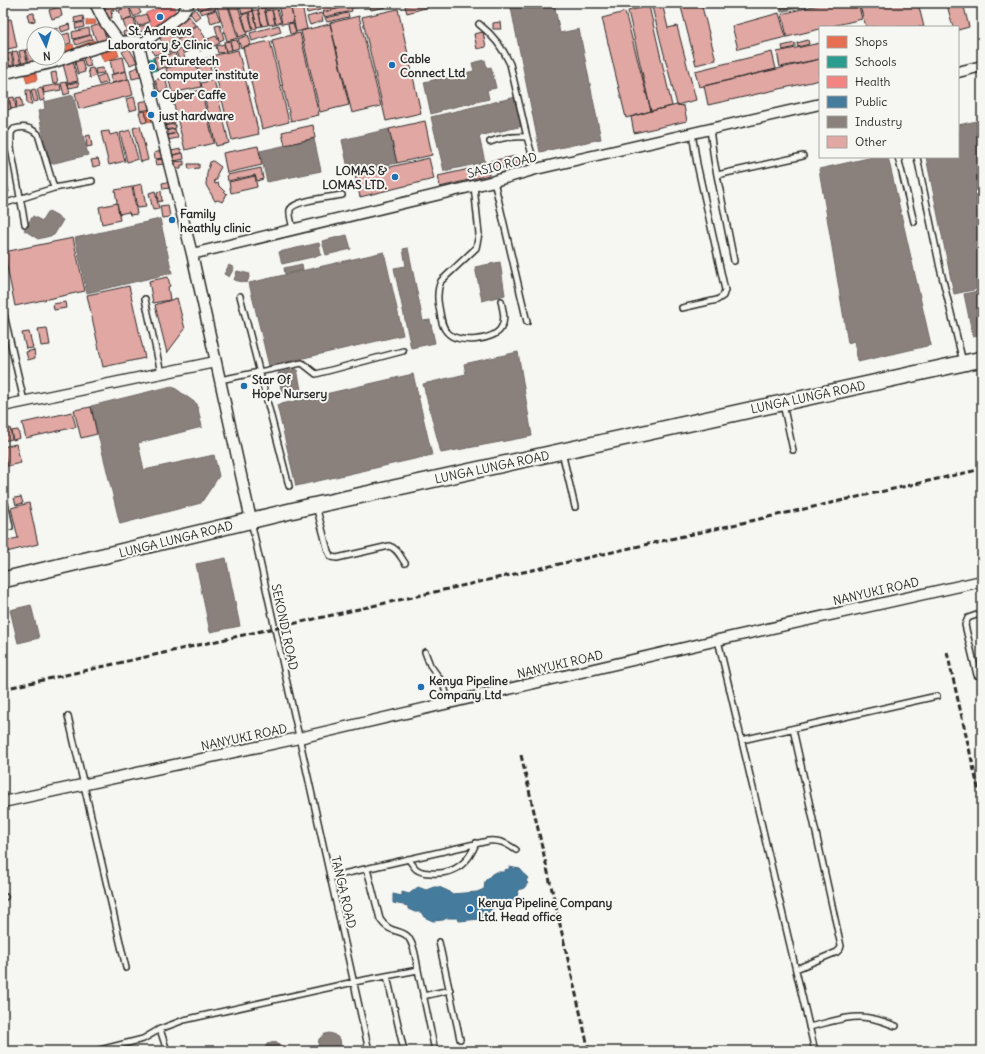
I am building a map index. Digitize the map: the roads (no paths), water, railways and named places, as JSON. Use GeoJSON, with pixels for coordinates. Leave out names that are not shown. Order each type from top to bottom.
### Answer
{"type":"FeatureCollection","features":[{"type":"Feature","properties":{"kind":"main road","name":"LUNGA LUNGA ROAD"},"geometry":{"type":"LineString","coordinates":[[3,580],[251,520],[982,359]]}},
{"type":"Feature","properties":{"kind":"street"},"geometry":{"type":"LineString","coordinates":[[95,3],[104,21],[120,43]]}},
{"type":"Feature","properties":{"kind":"street"},"geometry":{"type":"LineString","coordinates":[[3,74],[50,63],[114,43],[138,42],[143,44],[181,15],[189,3]]}},
{"type":"Feature","properties":{"kind":"street"},"geometry":{"type":"LineString","coordinates":[[138,42],[192,254],[251,520]]}},
{"type":"Feature","properties":{"kind":"street"},"geometry":{"type":"LineString","coordinates":[[959,72],[982,66]]}},
{"type":"Feature","properties":{"kind":"street","name":"SASIO ROAD"},"geometry":{"type":"LineString","coordinates":[[192,254],[474,186],[536,169],[819,104]]}},
{"type":"Feature","properties":{"kind":"street"},"geometry":{"type":"LineString","coordinates":[[3,406],[215,362]]}},
{"type":"Feature","properties":{"kind":"street","name":"NANYUKI ROAD"},"geometry":{"type":"LineString","coordinates":[[3,802],[299,738],[718,640],[982,581]]}},
{"type":"Feature","properties":{"kind":"lane"},"geometry":{"type":"LineString","coordinates":[[479,24],[492,36],[506,55],[510,64],[536,169]]}},
{"type":"Feature","properties":{"kind":"lane"},"geometry":{"type":"LineString","coordinates":[[25,224],[19,199],[11,148],[11,133],[14,129],[22,127],[30,128],[38,134],[54,188]]}},
{"type":"Feature","properties":{"kind":"lane"},"geometry":{"type":"LineString","coordinates":[[710,129],[717,175],[734,261]]}},
{"type":"Feature","properties":{"kind":"lane"},"geometry":{"type":"LineString","coordinates":[[682,308],[717,300],[723,296],[725,290],[697,164],[692,133]]}},
{"type":"Feature","properties":{"kind":"lane"},"geometry":{"type":"LineString","coordinates":[[490,142],[506,137],[527,137]]}},
{"type":"Feature","properties":{"kind":"lane"},"geometry":{"type":"LineString","coordinates":[[717,175],[803,156]]}},
{"type":"Feature","properties":{"kind":"lane"},"geometry":{"type":"LineString","coordinates":[[898,158],[914,222]]}},
{"type":"Feature","properties":{"kind":"lane"},"geometry":{"type":"LineString","coordinates":[[917,158],[940,268],[963,363]]}},
{"type":"Feature","properties":{"kind":"lane"},"geometry":{"type":"LineString","coordinates":[[3,204],[54,188],[92,181]]}},
{"type":"Feature","properties":{"kind":"lane"},"geometry":{"type":"LineString","coordinates":[[494,181],[527,322]]}},
{"type":"Feature","properties":{"kind":"lane"},"geometry":{"type":"LineString","coordinates":[[474,186],[479,234],[478,241],[476,248],[441,281],[438,287],[437,296],[444,328],[448,334],[455,338],[464,340],[495,336],[504,322],[501,301]]}},
{"type":"Feature","properties":{"kind":"lane"},"geometry":{"type":"LineString","coordinates":[[293,229],[290,210],[293,206],[305,202],[342,195]]}},
{"type":"Feature","properties":{"kind":"lane"},"geometry":{"type":"LineString","coordinates":[[240,296],[289,486]]}},
{"type":"Feature","properties":{"kind":"lane"},"geometry":{"type":"LineString","coordinates":[[145,299],[161,373]]}},
{"type":"Feature","properties":{"kind":"lane"},"geometry":{"type":"LineString","coordinates":[[3,310],[24,401]]}},
{"type":"Feature","properties":{"kind":"lane"},"geometry":{"type":"LineString","coordinates":[[220,380],[302,363],[316,374],[403,350]]}},
{"type":"Feature","properties":{"kind":"lane"},"geometry":{"type":"LineString","coordinates":[[783,403],[793,450]]}},
{"type":"Feature","properties":{"kind":"lane"},"geometry":{"type":"LineString","coordinates":[[562,451],[575,507]]}},
{"type":"Feature","properties":{"kind":"lane"},"geometry":{"type":"LineString","coordinates":[[3,493],[10,527]]}},
{"type":"Feature","properties":{"kind":"lane"},"geometry":{"type":"LineString","coordinates":[[316,506],[331,557],[337,558],[388,546],[396,550],[405,563]]}},
{"type":"Feature","properties":{"kind":"lane","name":"SEKONDI ROAD"},"geometry":{"type":"LineString","coordinates":[[251,520],[299,738]]}},
{"type":"Feature","properties":{"kind":"lane"},"geometry":{"type":"LineString","coordinates":[[977,675],[965,625],[968,618],[982,613]]}},
{"type":"Feature","properties":{"kind":"lane"},"geometry":{"type":"LineString","coordinates":[[718,640],[815,1051]]}},
{"type":"Feature","properties":{"kind":"lane"},"geometry":{"type":"LineString","coordinates":[[426,652],[430,665],[443,683],[449,703]]}},
{"type":"Feature","properties":{"kind":"lane"},"geometry":{"type":"LineString","coordinates":[[742,740],[937,696]]}},
{"type":"Feature","properties":{"kind":"lane"},"geometry":{"type":"LineString","coordinates":[[68,716],[126,968]]}},
{"type":"Feature","properties":{"kind":"lane"},"geometry":{"type":"LineString","coordinates":[[793,729],[842,946],[837,952],[796,969]]}},
{"type":"Feature","properties":{"kind":"lane","name":"TANGA ROAD"},"geometry":{"type":"LineString","coordinates":[[299,738],[369,1051]]}},
{"type":"Feature","properties":{"kind":"lane"},"geometry":{"type":"LineString","coordinates":[[330,877],[488,841],[498,840],[506,843],[516,850]]}},
{"type":"Feature","properties":{"kind":"lane"},"geometry":{"type":"LineString","coordinates":[[408,859],[422,872],[446,872],[454,870],[468,859],[476,843]]}},
{"type":"Feature","properties":{"kind":"lane"},"geometry":{"type":"LineString","coordinates":[[366,869],[380,920],[384,927],[407,936],[413,945],[434,1046]]}},
{"type":"Feature","properties":{"kind":"lane"},"geometry":{"type":"LineString","coordinates":[[439,942],[460,1039]]}},
{"type":"Feature","properties":{"kind":"lane"},"geometry":{"type":"LineString","coordinates":[[96,1051],[143,1039],[184,1020],[354,982],[418,970]]}},
{"type":"Feature","properties":{"kind":"lane"},"geometry":{"type":"LineString","coordinates":[[387,976],[404,1051]]}},
{"type":"Feature","properties":{"kind":"lane"},"geometry":{"type":"LineString","coordinates":[[423,996],[450,990]]}},
{"type":"Feature","properties":{"kind":"lane"},"geometry":{"type":"LineString","coordinates":[[810,1027],[848,1018],[860,1017],[868,1017],[896,1026]]}},
{"type":"Feature","properties":{"kind":"lane"},"geometry":{"type":"LineString","coordinates":[[160,1030],[167,1051]]}},
{"type":"Feature","properties":{"kind":"lane"},"geometry":{"type":"LineString","coordinates":[[3,1047],[4,1051]]}},
{"type":"Feature","properties":{"kind":"railway"},"geometry":{"type":"LineString","coordinates":[[3,689],[982,469]]}},
{"type":"Feature","properties":{"kind":"railway"},"geometry":{"type":"LineString","coordinates":[[947,652],[982,805]]}},
{"type":"Feature","properties":{"kind":"railway"},"geometry":{"type":"LineString","coordinates":[[521,755],[589,1051]]}},
{"type":"Feature","properties":{"kind":"place","name":"St. Andrews Laboratory & Clinic"},"geometry":{"type":"Point","coordinates":[160,17]}},
{"type":"Feature","properties":{"kind":"place","name":"Cable Connect Ltd"},"geometry":{"type":"Point","coordinates":[392,65]}},
{"type":"Feature","properties":{"kind":"place","name":"Futuretech computer institute"},"geometry":{"type":"Point","coordinates":[152,67]}},
{"type":"Feature","properties":{"kind":"place","name":"Cyber Caffe"},"geometry":{"type":"Point","coordinates":[154,94]}},
{"type":"Feature","properties":{"kind":"place","name":"just hardware"},"geometry":{"type":"Point","coordinates":[151,115]}},
{"type":"Feature","properties":{"kind":"place","name":"LOMAS & LOMAS LTD."},"geometry":{"type":"Point","coordinates":[395,177]}},
{"type":"Feature","properties":{"kind":"place","name":"Family heathly clinic"},"geometry":{"type":"Point","coordinates":[172,220]}},
{"type":"Feature","properties":{"kind":"place","name":"Star Of Hope Nursery"},"geometry":{"type":"Point","coordinates":[244,386]}},
{"type":"Feature","properties":{"kind":"place","name":"Kenya Pipeline Company Ltd"},"geometry":{"type":"Point","coordinates":[421,687]}},
{"type":"Feature","properties":{"kind":"place","name":"Kenya Pipeline Company Ltd. Head office"},"geometry":{"type":"Point","coordinates":[470,909]}}]}
